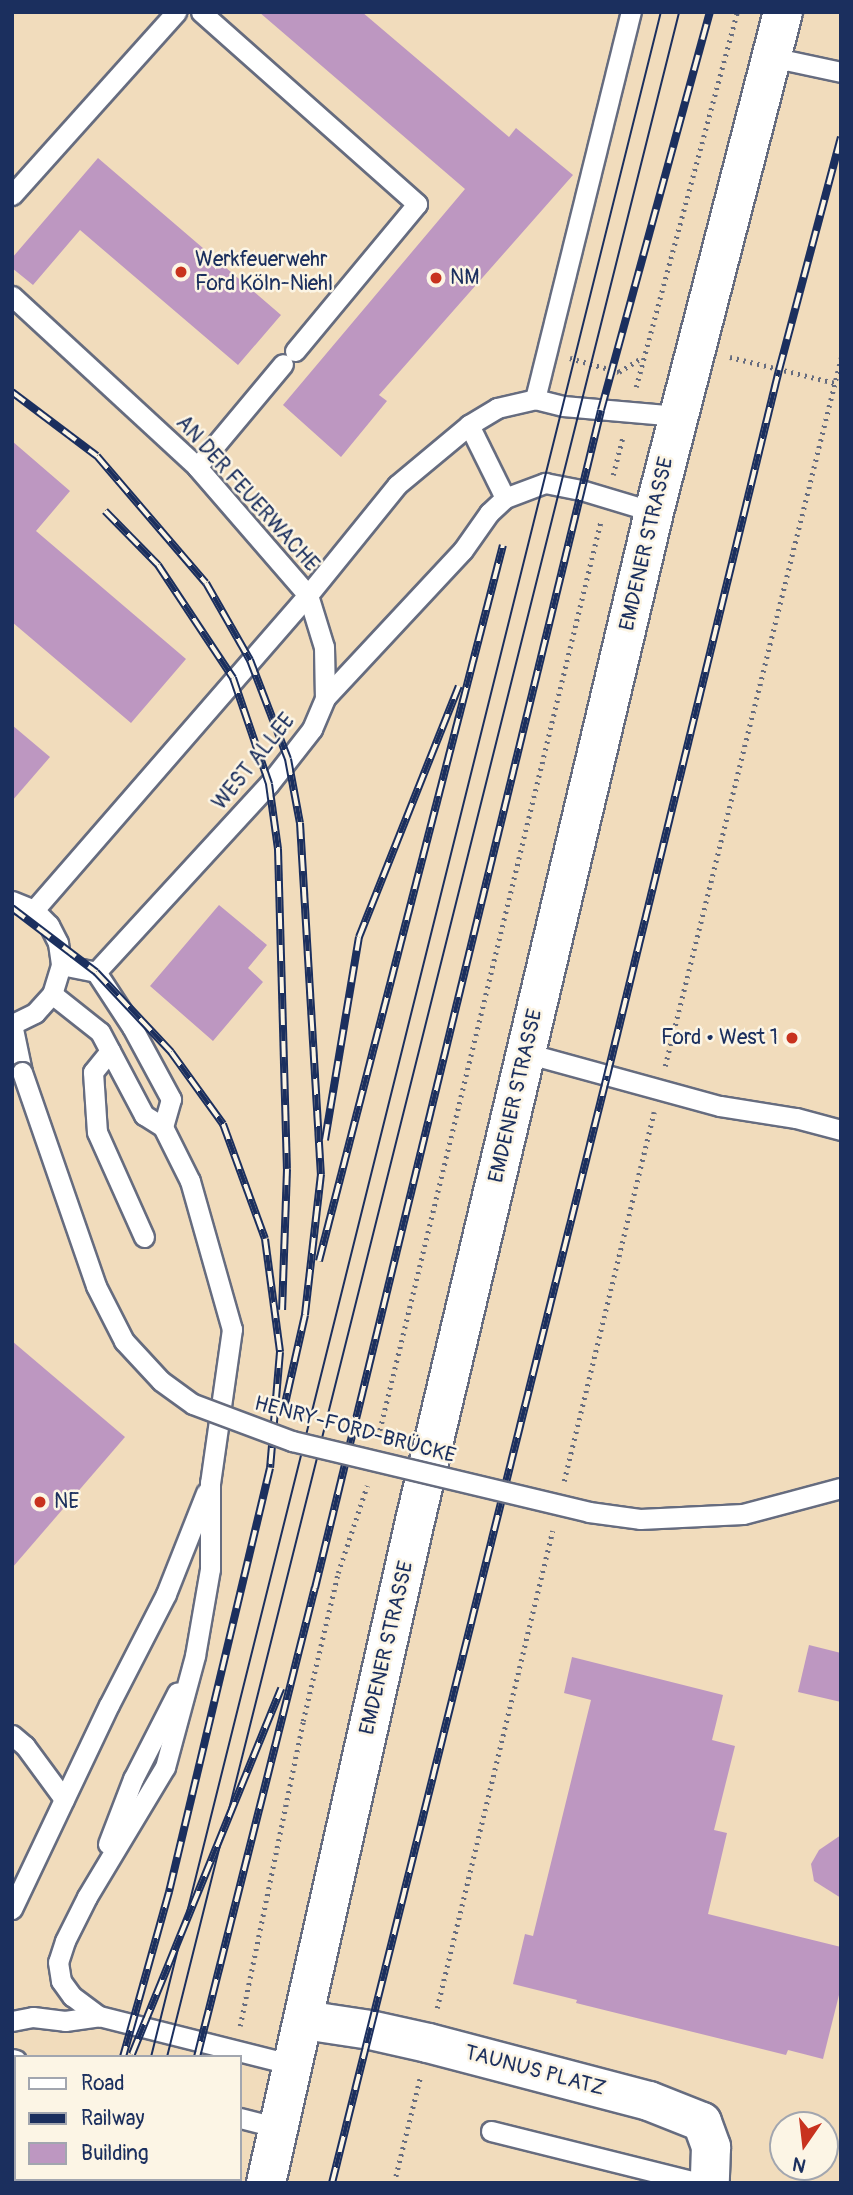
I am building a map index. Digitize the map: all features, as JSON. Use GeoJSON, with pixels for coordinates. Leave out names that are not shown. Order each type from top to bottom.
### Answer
{"type":"FeatureCollection","features":[{"type":"Feature","properties":{"kind":"street","name":"EMDENER STRASSE"},"geometry":{"type":"LineString","coordinates":[[268,2182],[414,1525],[654,512],[783,12]]}},
{"type":"Feature","properties":{"kind":"street","name":"TAUNUS PLATZ"},"geometry":{"type":"LineString","coordinates":[[304,2020],[370,2029],[428,2043],[649,2101],[702,2122],[711,2147],[710,2183]]}},
{"type":"Feature","properties":{"kind":"lane"},"geometry":{"type":"LineString","coordinates":[[12,195],[176,12]]}},
{"type":"Feature","properties":{"kind":"lane"},"geometry":{"type":"LineString","coordinates":[[197,467],[417,204],[201,12]]}},
{"type":"Feature","properties":{"kind":"lane"},"geometry":{"type":"LineString","coordinates":[[535,399],[631,12]]}},
{"type":"Feature","properties":{"kind":"lane"},"geometry":{"type":"LineString","coordinates":[[771,57],[841,72]]}},
{"type":"Feature","properties":{"kind":"lane","name":"AN DER FEUERWACHE"},"geometry":{"type":"LineString","coordinates":[[12,296],[197,467],[308,595],[324,647],[325,698]]}},
{"type":"Feature","properties":{"kind":"lane"},"geometry":{"type":"LineString","coordinates":[[12,1024],[35,1013],[52,994],[61,965],[58,943],[49,925],[20,903],[308,595],[397,485],[469,425],[497,408],[535,399],[563,406],[678,416]]}},
{"type":"Feature","properties":{"kind":"lane"},"geometry":{"type":"LineString","coordinates":[[469,425],[505,498],[545,483],[606,497],[654,512]]}},
{"type":"Feature","properties":{"kind":"lane","name":"WEST ALLEE"},"geometry":{"type":"LineString","coordinates":[[96,972],[269,784],[312,729],[325,698],[463,550],[489,513],[505,498]]}},
{"type":"Feature","properties":{"kind":"lane"},"geometry":{"type":"LineString","coordinates":[[61,965],[96,972],[132,1027],[171,1099],[163,1127]]}},
{"type":"Feature","properties":{"kind":"lane"},"geometry":{"type":"LineString","coordinates":[[52,994],[100,1032],[144,1115],[163,1127],[190,1181],[232,1329],[210,1483],[210,1569],[195,1656],[165,1767],[87,1897],[58,1962],[61,1981],[72,1996],[99,2015],[294,2065]]}},
{"type":"Feature","properties":{"kind":"lane","name":"HENRY-FORD-BRÜCKE"},"geometry":{"type":"LineString","coordinates":[[12,1024],[22,1072],[96,1286],[124,1341],[161,1381],[193,1404],[292,1441],[589,1512],[640,1519],[743,1514],[841,1488]]}},
{"type":"Feature","properties":{"kind":"lane"},"geometry":{"type":"LineString","coordinates":[[110,1051],[93,1072],[97,1132],[144,1237]]}},
{"type":"Feature","properties":{"kind":"lane"},"geometry":{"type":"LineString","coordinates":[[526,1053],[660,1089],[841,1130]]}},
{"type":"Feature","properties":{"kind":"lane"},"geometry":{"type":"LineString","coordinates":[[12,1909],[166,1594],[210,1483]]}},
{"type":"Feature","properties":{"kind":"lane"},"geometry":{"type":"LineString","coordinates":[[12,1735],[24,1745],[64,1799]]}},
{"type":"Feature","properties":{"kind":"lane"},"geometry":{"type":"LineString","coordinates":[[12,2021],[33,2017],[65,2021],[99,2015]]}},
{"type":"Feature","properties":{"kind":"lane"},"geometry":{"type":"LineString","coordinates":[[242,2119],[279,2128]]}},
{"type":"Feature","properties":{"kind":"lane"},"geometry":{"type":"LineString","coordinates":[[491,2131],[699,2183]]}},
{"type":"Feature","properties":{"kind":"path"},"geometry":{"type":"LineString","coordinates":[[377,1441],[606,497],[737,12]]}},
{"type":"Feature","properties":{"kind":"path"},"geometry":{"type":"LineString","coordinates":[[648,338],[835,383]]}},
{"type":"Feature","properties":{"kind":"path"},"geometry":{"type":"LineString","coordinates":[[546,353],[619,372],[629,368],[643,356]]}},
{"type":"Feature","properties":{"kind":"path"},"geometry":{"type":"LineString","coordinates":[[562,1492],[841,358]]}},
{"type":"Feature","properties":{"kind":"path"},"geometry":{"type":"LineString","coordinates":[[235,2050],[303,1721],[338,1573],[368,1482]]}},
{"type":"Feature","properties":{"kind":"path"},"geometry":{"type":"LineString","coordinates":[[394,2183],[555,1519]]}},
{"type":"Feature","properties":{"kind":"building","name":"NM"},"geometry":{"type":"Polygon","coordinates":[[[259,12],[362,12],[509,137],[516,128],[573,175],[379,395],[387,401],[341,457],[283,405],[465,189],[259,12]]]}},
{"type":"Feature","properties":{"kind":"building","name":"Werkfeuerwehr Ford Köln-Niehl"},"geometry":{"type":"Polygon","coordinates":[[[98,158],[281,315],[238,365],[80,230],[33,285],[12,268],[12,258],[98,158]]]}},
{"type":"Feature","properties":{"kind":"building"},"geometry":{"type":"Polygon","coordinates":[[[12,441],[70,491],[36,531],[186,659],[131,723],[12,622],[12,441]]]}},
{"type":"Feature","properties":{"kind":"building"},"geometry":{"type":"Polygon","coordinates":[[[12,725],[50,757],[12,801],[12,725]]]}},
{"type":"Feature","properties":{"kind":"building"},"geometry":{"type":"Polygon","coordinates":[[[219,905],[267,945],[248,968],[263,982],[213,1041],[150,986],[219,905]]]}},
{"type":"Feature","properties":{"kind":"building","name":"NE"},"geometry":{"type":"Polygon","coordinates":[[[12,1341],[125,1437],[12,1568],[12,1341]]]}},
{"type":"Feature","properties":{"kind":"building"},"geometry":{"type":"Polygon","coordinates":[[[809,1645],[841,1653],[841,1702],[798,1692],[809,1645]]]}},
{"type":"Feature","properties":{"kind":"building"},"geometry":{"type":"Polygon","coordinates":[[[572,1657],[723,1695],[712,1740],[735,1746],[714,1830],[727,1833],[708,1914],[841,1947],[841,1987],[823,2059],[788,2050],[786,2055],[576,2003],[577,2000],[513,1984],[525,1934],[533,1936],[591,1700],[564,1693],[572,1657]]]}},
{"type":"Feature","properties":{"kind":"building"},"geometry":{"type":"Polygon","coordinates":[[[841,1835],[841,1898],[814,1881],[811,1864],[819,1850],[841,1835]]]}},
{"type":"Feature","properties":{"kind":"tram line"},"geometry":{"type":"LineString","coordinates":[[151,2055],[661,12]]}},
{"type":"Feature","properties":{"kind":"tram line"},"geometry":{"type":"LineString","coordinates":[[168,2055],[679,12]]}},
{"type":"Feature","properties":{"kind":"railway"},"geometry":{"type":"LineString","coordinates":[[198,2055],[315,1588],[601,410],[710,12]]}},
{"type":"Feature","properties":{"kind":"railway"},"geometry":{"type":"LineString","coordinates":[[332,2183],[779,370],[841,137]]}},
{"type":"Feature","properties":{"kind":"railway"},"geometry":{"type":"LineString","coordinates":[[12,392],[97,456],[206,583],[250,660],[288,759],[300,823],[321,1174],[305,1315],[283,1413]]}},
{"type":"Feature","properties":{"kind":"railway"},"geometry":{"type":"LineString","coordinates":[[105,511],[158,565],[233,678],[269,784],[278,849],[287,1169],[282,1310]]}},
{"type":"Feature","properties":{"kind":"railway"},"geometry":{"type":"LineString","coordinates":[[319,1261],[503,545]]}},
{"type":"Feature","properties":{"kind":"railway"},"geometry":{"type":"LineString","coordinates":[[325,1140],[359,937],[459,686]]}},
{"type":"Feature","properties":{"kind":"railway"},"geometry":{"type":"LineString","coordinates":[[12,908],[96,972],[171,1052],[223,1124],[265,1239],[280,1352],[270,1468],[169,1892],[124,2055]]}},
{"type":"Feature","properties":{"kind":"railway"},"geometry":{"type":"LineString","coordinates":[[132,2054],[281,1688]]}},
{"type":"Feature","properties":{"kind":"place","name":"Werkfeuerwehr Ford Köln-Niehl"},"geometry":{"type":"Point","coordinates":[181,272]}},
{"type":"Feature","properties":{"kind":"place","name":"NM"},"geometry":{"type":"Point","coordinates":[436,278]}},
{"type":"Feature","properties":{"kind":"place","name":"Ford • West 1"},"geometry":{"type":"Point","coordinates":[792,1038]}},
{"type":"Feature","properties":{"kind":"place","name":"NE"},"geometry":{"type":"Point","coordinates":[40,1502]}}]}
